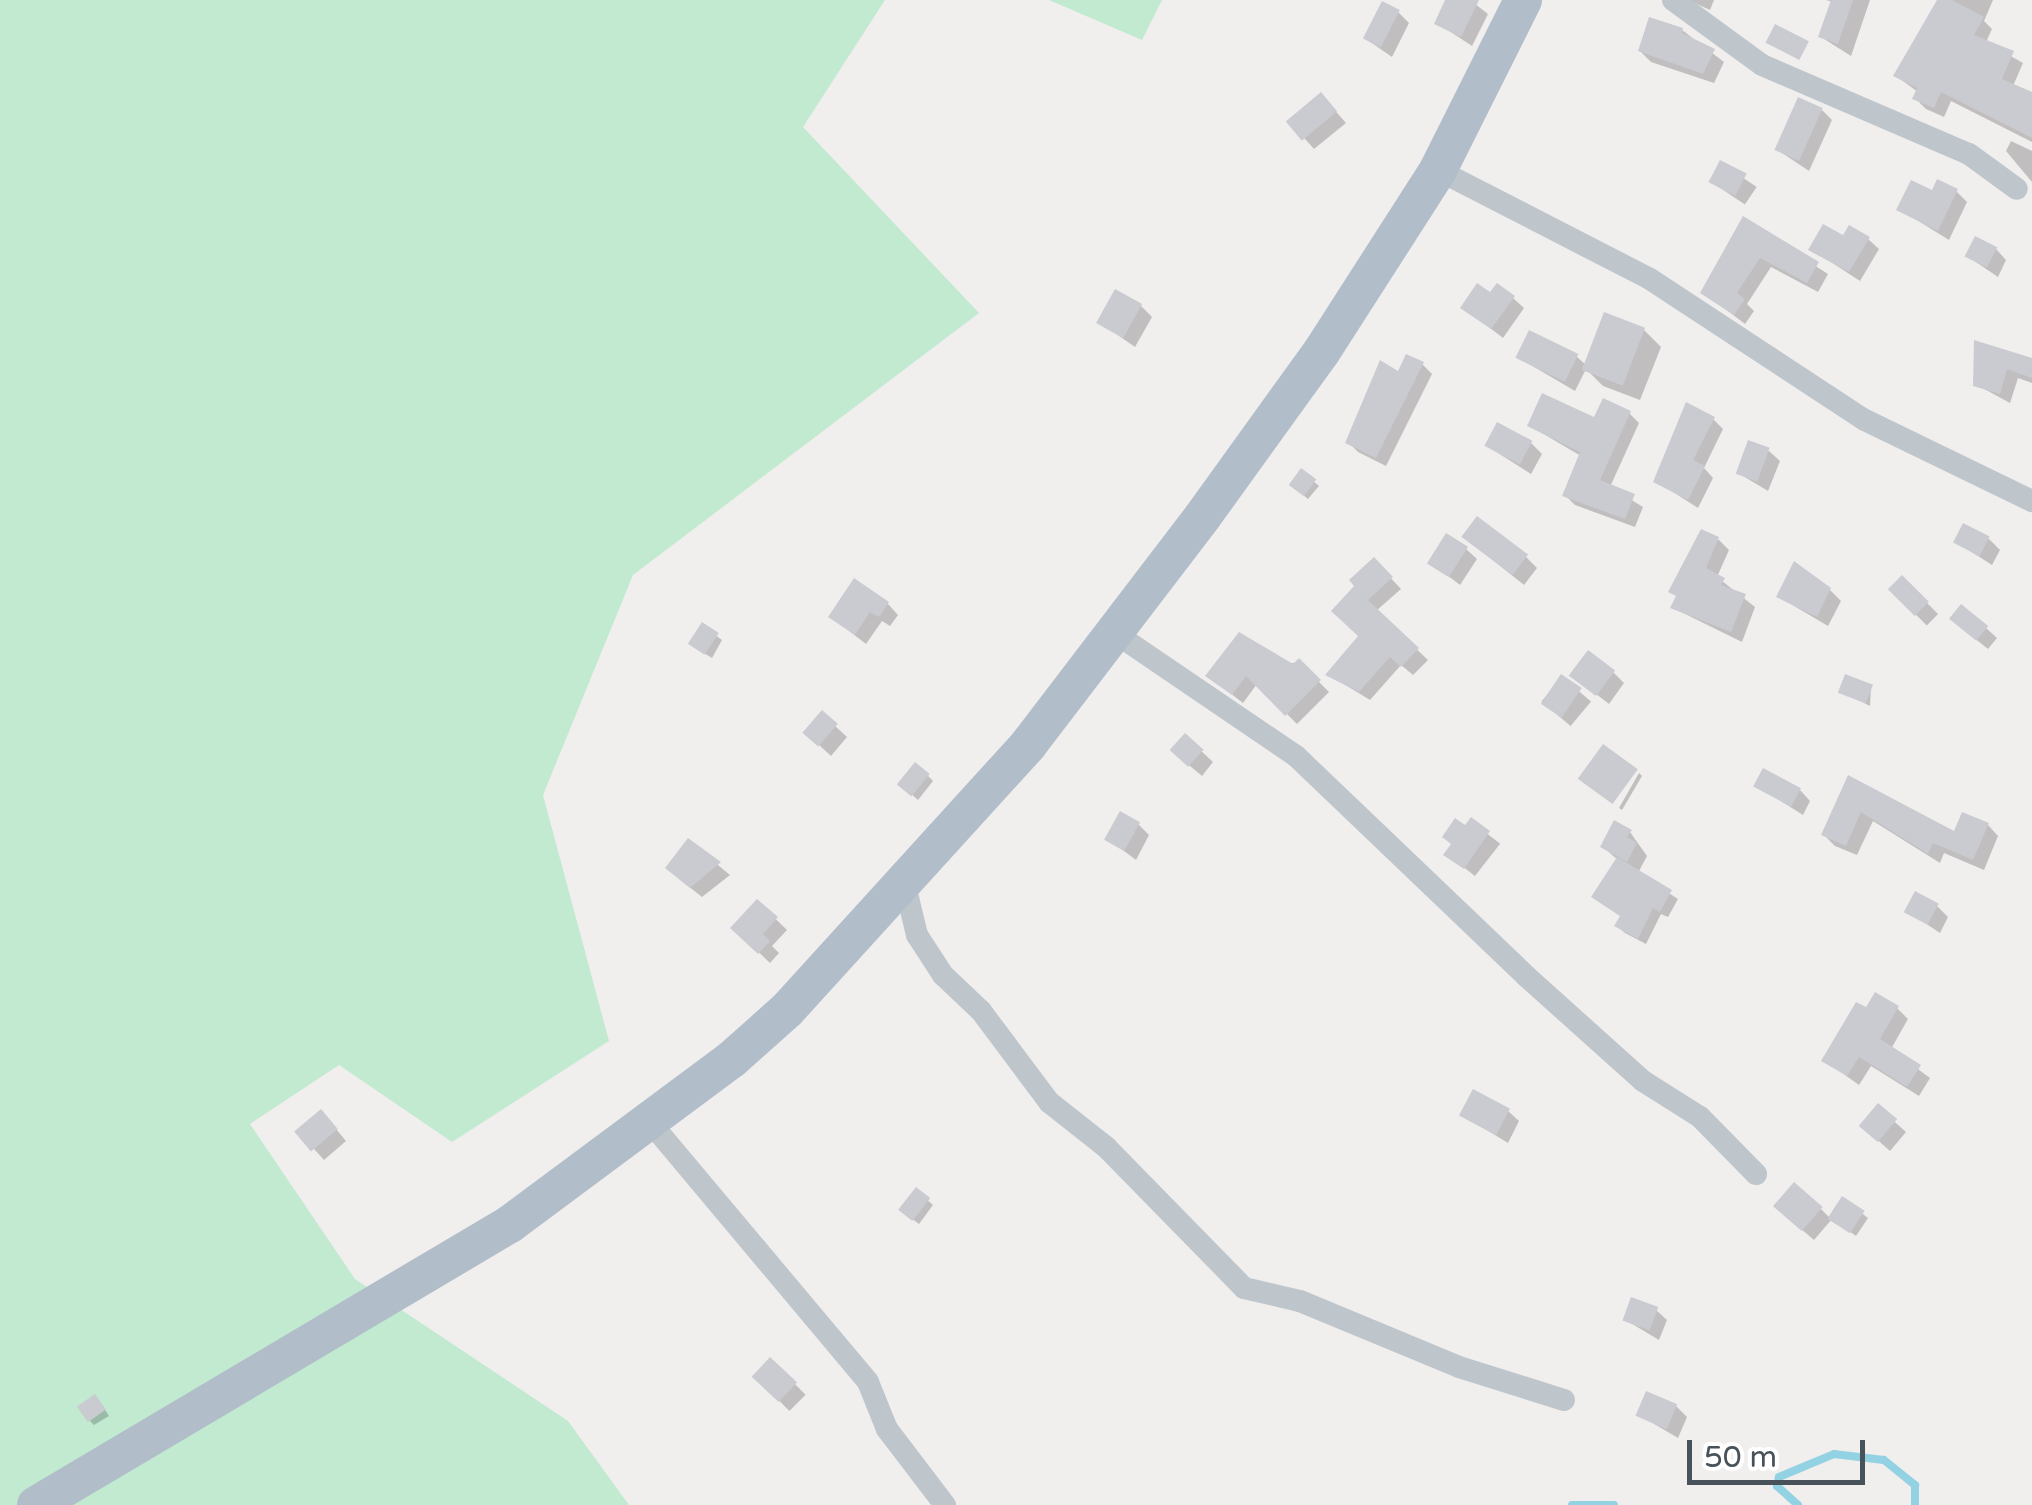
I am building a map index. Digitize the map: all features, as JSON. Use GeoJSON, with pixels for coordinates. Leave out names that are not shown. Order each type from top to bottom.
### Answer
{"type":"FeatureCollection","features":[{"type":"Feature","properties":{"kind":"main road"},"geometry":{"type":"LineString","coordinates":[[36,1505],[510,1224],[650,1122],[787,1010],[905,885],[1115,633],[1322,352],[1438,170],[1523,0]]}},
{"type":"Feature","properties":{"kind":"street"},"geometry":{"type":"LineString","coordinates":[[1672,0],[1762,65],[1969,154],[2017,189]]}},
{"type":"Feature","properties":{"kind":"street"},"geometry":{"type":"LineString","coordinates":[[1438,170],[1650,279],[1864,420],[2032,501]]}},
{"type":"Feature","properties":{"kind":"street"},"geometry":{"type":"LineString","coordinates":[[1115,633],[1296,756],[1552,1000],[1643,1081],[1700,1118],[1756,1174]]}},
{"type":"Feature","properties":{"kind":"street"},"geometry":{"type":"LineString","coordinates":[[905,885],[916,935],[934,962],[982,1011],[1049,1102],[1106,1147],[1244,1288],[1300,1301],[1459,1368],[1564,1400]]}},
{"type":"Feature","properties":{"kind":"street"},"geometry":{"type":"LineString","coordinates":[[650,1122],[868,1382],[887,1428],[944,1505]]}},
{"type":"Feature","properties":{"kind":"green space"},"geometry":{"type":"Polygon","coordinates":[[[0,0],[885,0],[803,127],[979,313],[633,575],[543,795],[609,1041],[452,1142],[339,1065],[250,1124],[355,1279],[568,1421],[629,1505],[0,1505],[0,0]]]}},
{"type":"Feature","properties":{"kind":"green space"},"geometry":{"type":"Polygon","coordinates":[[[1049,0],[1162,0],[1142,40],[1049,0]]]}},
{"type":"Feature","properties":{"kind":"building"},"geometry":{"type":"Polygon","coordinates":[[[1445,0],[1479,0],[1461,37],[1434,24],[1445,0]]]}},
{"type":"Feature","properties":{"kind":"building"},"geometry":{"type":"Polygon","coordinates":[[[1831,0],[1853,0],[1838,44],[1818,37],[1831,0]]]}},
{"type":"Feature","properties":{"kind":"building"},"geometry":{"type":"Polygon","coordinates":[[[1937,0],[1952,0],[1984,17],[1974,35],[2014,51],[2002,79],[2032,92],[2032,138],[1941,92],[1934,108],[1912,99],[1917,88],[1893,76],[1937,0]]]}},
{"type":"Feature","properties":{"kind":"building"},"geometry":{"type":"Polygon","coordinates":[[[1382,1],[1400,10],[1381,48],[1363,38],[1382,1]]]}},
{"type":"Feature","properties":{"kind":"building"},"geometry":{"type":"Polygon","coordinates":[[[1649,17],[1683,28],[1682,33],[1715,49],[1703,74],[1638,51],[1649,17]]]}},
{"type":"Feature","properties":{"kind":"building"},"geometry":{"type":"Polygon","coordinates":[[[1775,24],[1809,41],[1799,60],[1765,43],[1775,24]]]}},
{"type":"Feature","properties":{"kind":"building"},"geometry":{"type":"Polygon","coordinates":[[[1321,92],[1337,111],[1302,141],[1286,122],[1321,92]]]}},
{"type":"Feature","properties":{"kind":"building"},"geometry":{"type":"Polygon","coordinates":[[[1798,97],[1823,108],[1799,161],[1774,150],[1798,97]]]}},
{"type":"Feature","properties":{"kind":"building"},"geometry":{"type":"Polygon","coordinates":[[[1720,160],[1747,174],[1735,196],[1709,182],[1720,160]]]}},
{"type":"Feature","properties":{"kind":"building"},"geometry":{"type":"Polygon","coordinates":[[[1937,179],[1958,189],[1938,231],[1896,210],[1911,180],[1932,190],[1937,179]]]}},
{"type":"Feature","properties":{"kind":"building"},"geometry":{"type":"Polygon","coordinates":[[[1743,216],[1819,262],[1807,283],[1760,258],[1737,293],[1745,299],[1734,315],[1700,293],[1743,216]]]}},
{"type":"Feature","properties":{"kind":"building"},"geometry":{"type":"Polygon","coordinates":[[[1823,224],[1843,235],[1849,225],[1870,237],[1849,272],[1808,250],[1823,224]]]}},
{"type":"Feature","properties":{"kind":"building"},"geometry":{"type":"Polygon","coordinates":[[[1975,236],[1997,247],[1987,268],[1965,256],[1975,236]]]}},
{"type":"Feature","properties":{"kind":"building"},"geometry":{"type":"Polygon","coordinates":[[[1477,283],[1490,292],[1497,283],[1515,296],[1491,329],[1460,308],[1477,283]]]}},
{"type":"Feature","properties":{"kind":"building"},"geometry":{"type":"Polygon","coordinates":[[[1115,289],[1142,304],[1123,338],[1096,323],[1115,289]]]}},
{"type":"Feature","properties":{"kind":"building"},"geometry":{"type":"Polygon","coordinates":[[[1604,312],[1645,328],[1623,386],[1582,370],[1604,312]]]}},
{"type":"Feature","properties":{"kind":"building"},"geometry":{"type":"Polygon","coordinates":[[[1529,330],[1578,354],[1565,382],[1515,358],[1529,330]]]}},
{"type":"Feature","properties":{"kind":"building"},"geometry":{"type":"Polygon","coordinates":[[[1974,340],[2032,358],[2032,378],[2007,369],[2000,394],[1973,386],[1974,340]]]}},
{"type":"Feature","properties":{"kind":"building"},"geometry":{"type":"Polygon","coordinates":[[[1406,354],[1424,362],[1376,458],[1345,443],[1380,360],[1398,371],[1406,354]]]}},
{"type":"Feature","properties":{"kind":"building"},"geometry":{"type":"Polygon","coordinates":[[[1542,393],[1594,417],[1603,398],[1631,411],[1600,480],[1635,494],[1625,519],[1562,496],[1580,452],[1527,426],[1542,393]]]}},
{"type":"Feature","properties":{"kind":"building"},"geometry":{"type":"Polygon","coordinates":[[[1686,402],[1715,417],[1693,460],[1705,466],[1688,500],[1653,482],[1686,402]]]}},
{"type":"Feature","properties":{"kind":"building"},"geometry":{"type":"Polygon","coordinates":[[[1497,422],[1532,441],[1520,465],[1484,446],[1497,422]]]}},
{"type":"Feature","properties":{"kind":"building"},"geometry":{"type":"Polygon","coordinates":[[[1748,440],[1770,448],[1757,482],[1736,474],[1748,440]]]}},
{"type":"Feature","properties":{"kind":"building"},"geometry":{"type":"Polygon","coordinates":[[[1301,468],[1316,479],[1304,496],[1289,485],[1301,468]]]}},
{"type":"Feature","properties":{"kind":"building"},"geometry":{"type":"Polygon","coordinates":[[[1477,516],[1528,555],[1512,575],[1461,537],[1477,516]]]}},
{"type":"Feature","properties":{"kind":"building"},"geometry":{"type":"Polygon","coordinates":[[[1963,523],[1990,537],[1980,556],[1953,543],[1963,523]]]}},
{"type":"Feature","properties":{"kind":"building"},"geometry":{"type":"Polygon","coordinates":[[[1701,529],[1719,537],[1706,568],[1725,578],[1721,585],[1746,594],[1731,632],[1670,608],[1676,596],[1668,592],[1701,529]]]}},
{"type":"Feature","properties":{"kind":"building"},"geometry":{"type":"Polygon","coordinates":[[[1446,533],[1468,547],[1449,577],[1427,564],[1446,533]]]}},
{"type":"Feature","properties":{"kind":"building"},"geometry":{"type":"Polygon","coordinates":[[[1374,557],[1393,577],[1368,600],[1419,648],[1401,667],[1390,657],[1359,692],[1325,675],[1358,636],[1331,611],[1354,586],[1349,580],[1374,557]]]}},
{"type":"Feature","properties":{"kind":"building"},"geometry":{"type":"Polygon","coordinates":[[[1794,561],[1831,588],[1817,617],[1776,597],[1794,561]]]}},
{"type":"Feature","properties":{"kind":"building"},"geometry":{"type":"Polygon","coordinates":[[[1902,575],[1929,602],[1915,616],[1888,589],[1902,575]]]}},
{"type":"Feature","properties":{"kind":"building"},"geometry":{"type":"Polygon","coordinates":[[[854,578],[889,602],[879,617],[870,612],[855,635],[828,617],[854,578]]]}},
{"type":"Feature","properties":{"kind":"building"},"geometry":{"type":"Polygon","coordinates":[[[1961,604],[1988,626],[1976,641],[1949,619],[1961,604]]]}},
{"type":"Feature","properties":{"kind":"building"},"geometry":{"type":"Polygon","coordinates":[[[702,622],[719,633],[705,655],[688,644],[702,622]]]}},
{"type":"Feature","properties":{"kind":"building"},"geometry":{"type":"Polygon","coordinates":[[[1239,632],[1293,664],[1299,658],[1321,680],[1285,716],[1246,676],[1232,695],[1205,676],[1239,632]]]}},
{"type":"Feature","properties":{"kind":"building"},"geometry":{"type":"Polygon","coordinates":[[[1588,650],[1615,670],[1596,696],[1569,676],[1588,650]]]}},
{"type":"Feature","properties":{"kind":"building"},"geometry":{"type":"Polygon","coordinates":[[[1561,674],[1582,688],[1562,718],[1541,704],[1561,674]]]}},
{"type":"Feature","properties":{"kind":"building"},"geometry":{"type":"Polygon","coordinates":[[[1845,674],[1873,685],[1866,703],[1838,693],[1845,674]]]}},
{"type":"Feature","properties":{"kind":"building"},"geometry":{"type":"Polygon","coordinates":[[[822,710],[838,724],[818,746],[802,733],[822,710]]]}},
{"type":"Feature","properties":{"kind":"building"},"geometry":{"type":"Polygon","coordinates":[[[1185,733],[1204,750],[1188,767],[1170,750],[1185,733]]]}},
{"type":"Feature","properties":{"kind":"building"},"geometry":{"type":"Polygon","coordinates":[[[1603,744],[1638,769],[1613,804],[1578,779],[1603,744]]]}},
{"type":"Feature","properties":{"kind":"building"},"geometry":{"type":"Polygon","coordinates":[[[915,762],[930,774],[912,796],[897,785],[915,762]]]}},
{"type":"Feature","properties":{"kind":"building"},"geometry":{"type":"Polygon","coordinates":[[[1763,768],[1801,788],[1791,807],[1753,787],[1763,768]]]}},
{"type":"Feature","properties":{"kind":"building"},"geometry":{"type":"Polygon","coordinates":[[[1848,775],[1954,831],[1962,812],[1989,823],[1973,860],[1933,843],[1928,854],[1861,812],[1846,846],[1821,835],[1848,775]]]}},
{"type":"Feature","properties":{"kind":"building"},"geometry":{"type":"Polygon","coordinates":[[[1120,811],[1140,822],[1124,851],[1104,840],[1120,811]]]}},
{"type":"Feature","properties":{"kind":"building"},"geometry":{"type":"Polygon","coordinates":[[[1471,817],[1490,831],[1464,869],[1443,855],[1451,844],[1442,837],[1455,818],[1465,825],[1471,817]]]}},
{"type":"Feature","properties":{"kind":"building"},"geometry":{"type":"Polygon","coordinates":[[[1614,820],[1632,830],[1627,837],[1637,843],[1627,862],[1600,847],[1614,820]]]}},
{"type":"Feature","properties":{"kind":"building"},"geometry":{"type":"Polygon","coordinates":[[[688,838],[721,862],[690,888],[665,868],[688,838]]]}},
{"type":"Feature","properties":{"kind":"building"},"geometry":{"type":"Polygon","coordinates":[[[1617,857],[1672,890],[1660,912],[1653,908],[1638,939],[1614,926],[1620,916],[1591,897],[1617,857]]]}},
{"type":"Feature","properties":{"kind":"building"},"geometry":{"type":"Polygon","coordinates":[[[1915,891],[1939,904],[1928,925],[1904,912],[1915,891]]]}},
{"type":"Feature","properties":{"kind":"building"},"geometry":{"type":"Polygon","coordinates":[[[757,899],[778,917],[763,934],[770,941],[758,954],[730,928],[757,899]]]}},
{"type":"Feature","properties":{"kind":"building"},"geometry":{"type":"Polygon","coordinates":[[[1875,992],[1899,1006],[1880,1039],[1921,1065],[1907,1087],[1859,1057],[1847,1076],[1821,1061],[1856,1002],[1866,1007],[1875,992]]]}},
{"type":"Feature","properties":{"kind":"building"},"geometry":{"type":"Polygon","coordinates":[[[1473,1089],[1510,1109],[1496,1135],[1459,1115],[1473,1089]]]}},
{"type":"Feature","properties":{"kind":"building"},"geometry":{"type":"Polygon","coordinates":[[[1878,1103],[1897,1119],[1878,1142],[1859,1126],[1878,1103]]]}},
{"type":"Feature","properties":{"kind":"building"},"geometry":{"type":"Polygon","coordinates":[[[321,1109],[338,1129],[311,1151],[294,1131],[321,1109]]]}},
{"type":"Feature","properties":{"kind":"building"},"geometry":{"type":"Polygon","coordinates":[[[1794,1182],[1823,1207],[1802,1231],[1773,1206],[1794,1182]]]}},
{"type":"Feature","properties":{"kind":"building"},"geometry":{"type":"Polygon","coordinates":[[[916,1187],[930,1198],[912,1221],[898,1210],[916,1187]]]}},
{"type":"Feature","properties":{"kind":"building"},"geometry":{"type":"Polygon","coordinates":[[[1842,1196],[1865,1211],[1850,1233],[1827,1219],[1842,1196]]]}},
{"type":"Feature","properties":{"kind":"building"},"geometry":{"type":"Polygon","coordinates":[[[1631,1297],[1658,1307],[1650,1330],[1622,1320],[1631,1297]]]}},
{"type":"Feature","properties":{"kind":"building"},"geometry":{"type":"Polygon","coordinates":[[[770,1357],[797,1382],[779,1402],[752,1377],[770,1357]]]}},
{"type":"Feature","properties":{"kind":"building"},"geometry":{"type":"Polygon","coordinates":[[[1646,1391],[1677,1404],[1667,1429],[1635,1416],[1646,1391]]]}},
{"type":"Feature","properties":{"kind":"building"},"geometry":{"type":"Polygon","coordinates":[[[95,1394],[106,1410],[88,1422],[77,1407],[95,1394]]]}},
{"type":"Feature","properties":{"kind":"waterway"},"geometry":{"type":"LineString","coordinates":[[1798,1505],[1777,1486],[1779,1477],[1834,1454],[1884,1460],[1915,1485],[1915,1505]]}},
{"type":"Feature","properties":{"kind":"waterway"},"geometry":{"type":"LineString","coordinates":[[1572,1505],[1614,1505]]}}]}
